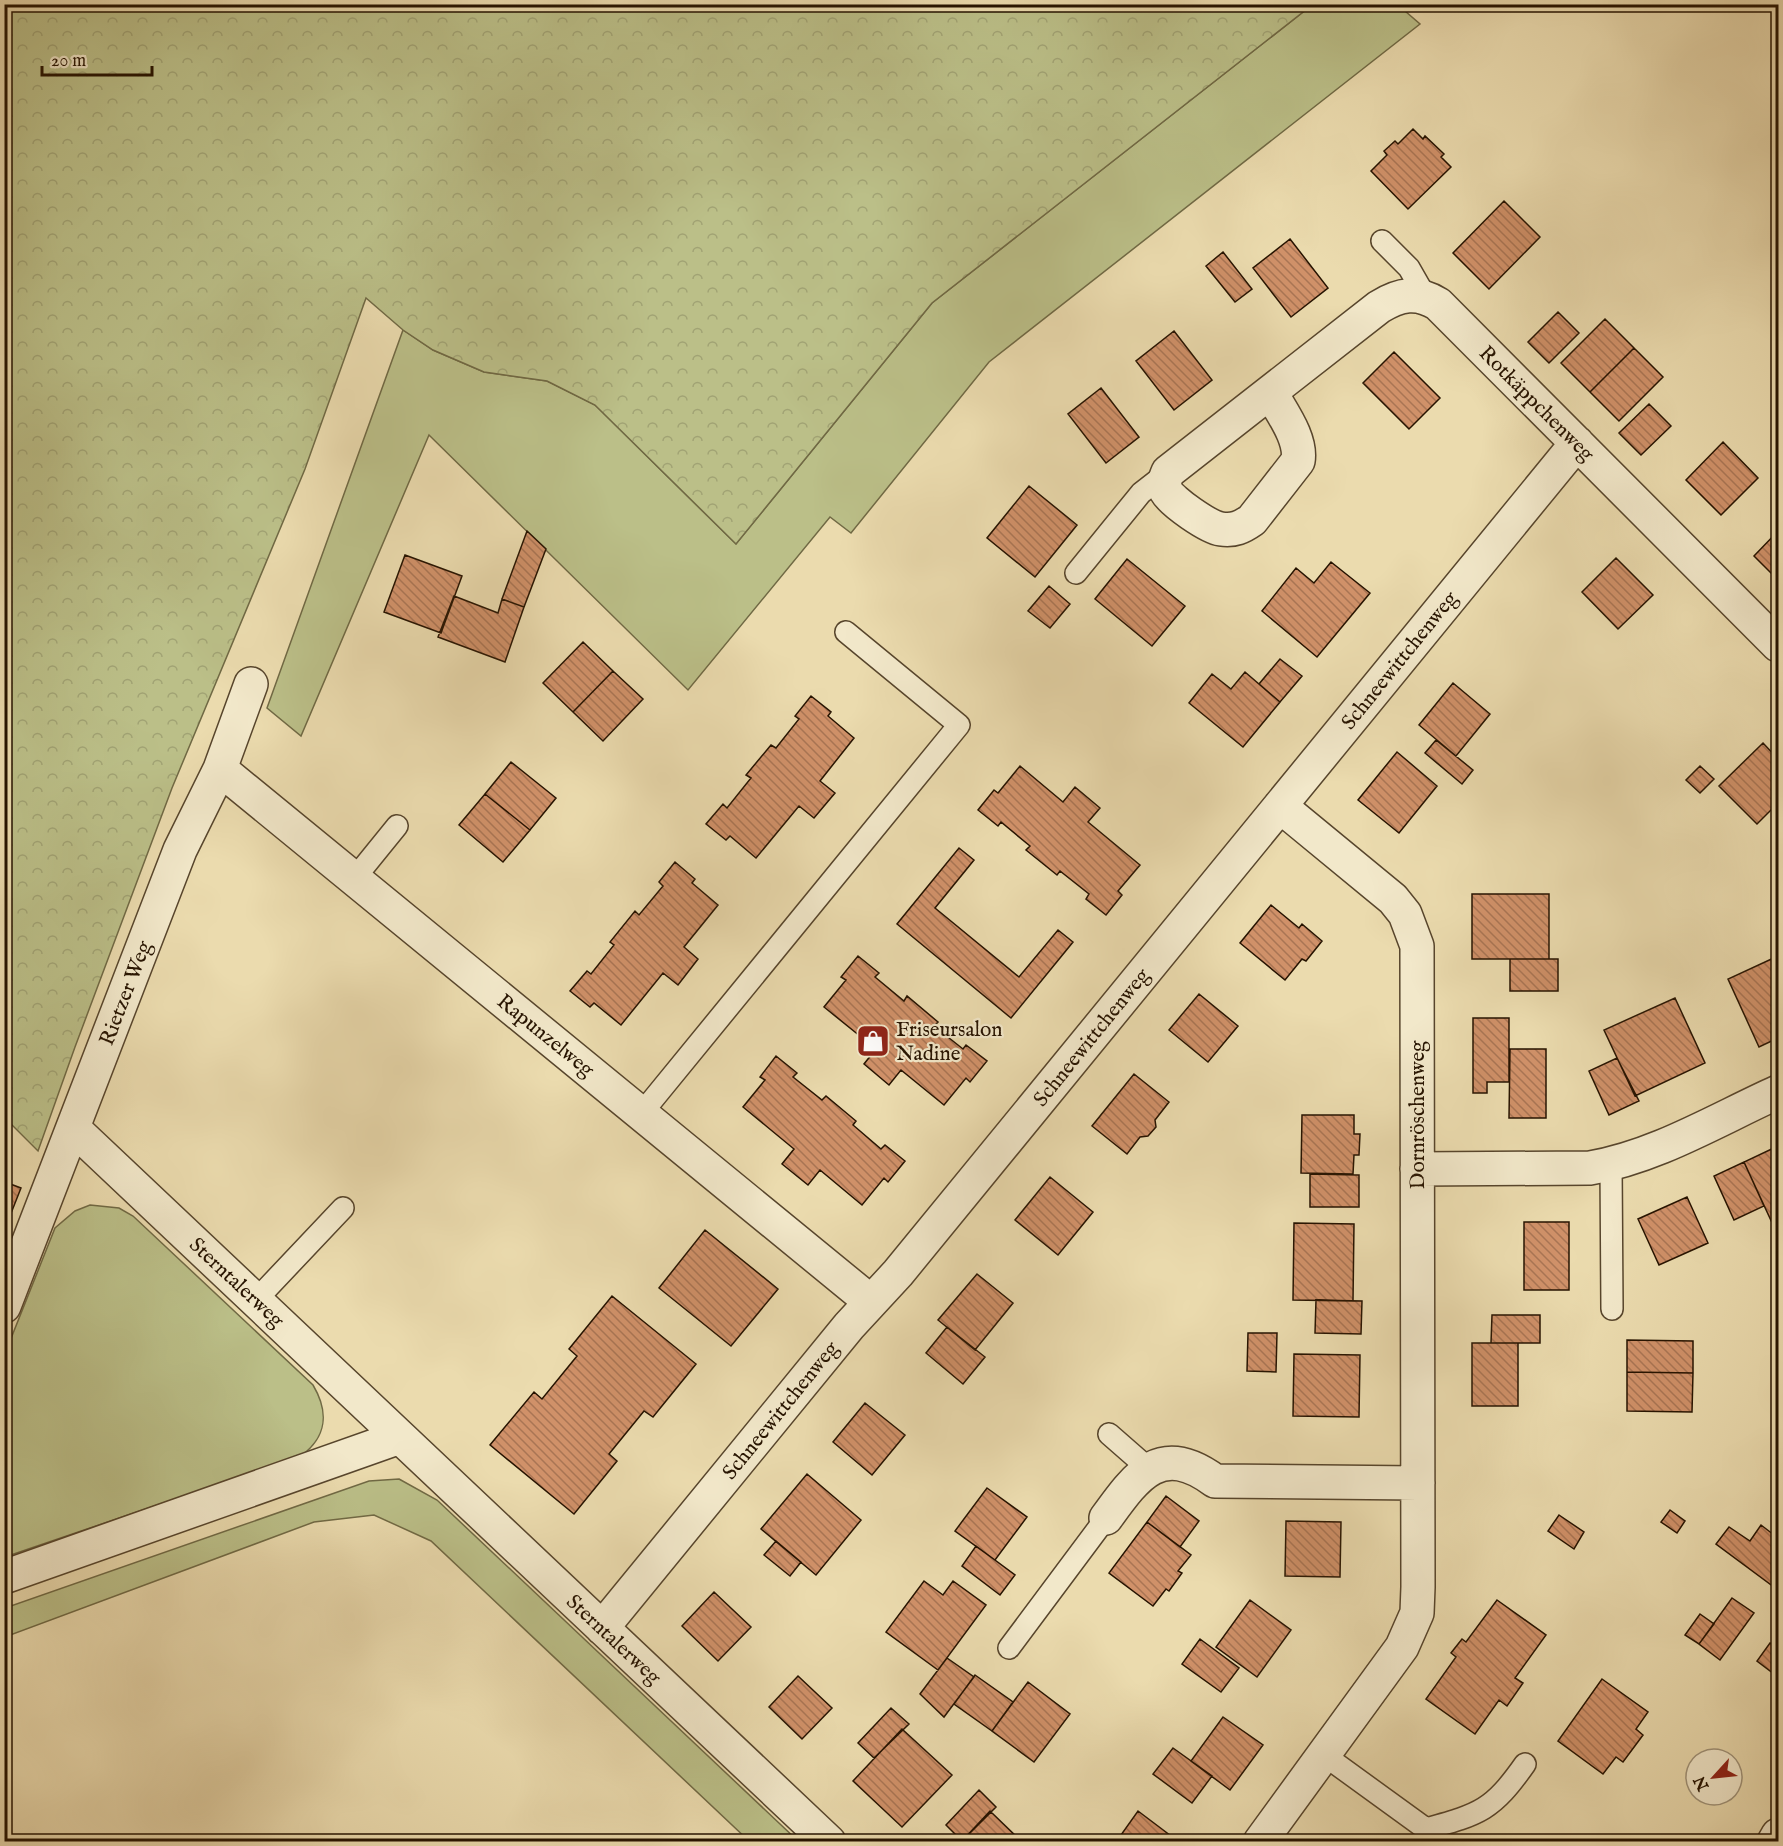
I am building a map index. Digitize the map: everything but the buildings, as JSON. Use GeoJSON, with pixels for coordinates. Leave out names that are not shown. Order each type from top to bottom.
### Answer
{"type":"FeatureCollection","features":[{"type":"Feature","properties":{"kind":"street"},"geometry":{"type":"LineString","coordinates":[[1271,393],[1300,452],[1294,470],[1252,520],[1242,528],[1219,529],[1205,523],[1167,492],[1164,481],[1168,472],[1379,307],[1393,298],[1410,294],[1425,296]]}},
{"type":"Feature","properties":{"kind":"street","name":"Rotkäppchenweg"},"geometry":{"type":"LineString","coordinates":[[1425,296],[1438,304],[1779,645]]}},
{"type":"Feature","properties":{"kind":"street","name":"Schneewittchenweg"},"geometry":{"type":"LineString","coordinates":[[602,1628],[871,1302],[898,1273],[1577,443]]}},
{"type":"Feature","properties":{"kind":"street","name":"Rietzer Weg"},"geometry":{"type":"LineString","coordinates":[[4,1306],[180,850],[220,769],[251,684]]}},
{"type":"Feature","properties":{"kind":"street","name":"Rapunzelweg"},"geometry":{"type":"LineString","coordinates":[[220,769],[871,1302]]}},
{"type":"Feature","properties":{"kind":"street","name":"Dornröschenweg"},"geometry":{"type":"LineString","coordinates":[[1260,1842],[1402,1647],[1412,1630],[1417,1613],[1419,1587],[1417,946],[1405,914],[1393,899],[1280,806]]}},
{"type":"Feature","properties":{"kind":"street"},"geometry":{"type":"LineString","coordinates":[[1417,1169],[1590,1168],[1611,1164],[1650,1150],[1779,1092]]}},
{"type":"Feature","properties":{"kind":"street","name":"Sterntalerweg"},"geometry":{"type":"LineString","coordinates":[[73,1128],[829,1842]]}},
{"type":"Feature","properties":{"kind":"street"},"geometry":{"type":"LineString","coordinates":[[4,1577],[400,1437]]}},
{"type":"Feature","properties":{"kind":"street"},"geometry":{"type":"LineString","coordinates":[[1106,1518],[1133,1480],[1149,1469],[1177,1464],[1200,1471],[1215,1481],[1418,1483]]}},
{"type":"Feature","properties":{"kind":"street"},"geometry":{"type":"LineString","coordinates":[[1774,1842],[1779,1835]]}},
{"type":"Feature","properties":{"kind":"lane"},"geometry":{"type":"LineString","coordinates":[[1382,241],[1408,268],[1425,296]]}},
{"type":"Feature","properties":{"kind":"lane"},"geometry":{"type":"LineString","coordinates":[[1076,573],[1141,493],[1168,472]]}},
{"type":"Feature","properties":{"kind":"lane"},"geometry":{"type":"LineString","coordinates":[[641,1114],[959,725],[846,632]]}},
{"type":"Feature","properties":{"kind":"lane"},"geometry":{"type":"LineString","coordinates":[[354,879],[397,826]]}},
{"type":"Feature","properties":{"kind":"lane"},"geometry":{"type":"LineString","coordinates":[[1611,1164],[1612,1309]]}},
{"type":"Feature","properties":{"kind":"lane"},"geometry":{"type":"LineString","coordinates":[[256,1300],[343,1208]]}},
{"type":"Feature","properties":{"kind":"lane"},"geometry":{"type":"LineString","coordinates":[[1109,1434],[1149,1469]]}},
{"type":"Feature","properties":{"kind":"lane"},"geometry":{"type":"LineString","coordinates":[[1009,1648],[1106,1518]]}},
{"type":"Feature","properties":{"kind":"lane"},"geometry":{"type":"LineString","coordinates":[[1324,1755],[1427,1835],[1491,1806],[1506,1791],[1525,1764]]}},
{"type":"Feature","properties":{"kind":"green space"},"geometry":{"type":"Polygon","coordinates":[[[4,5],[1312,5],[932,303],[736,544],[595,405],[547,381],[484,372],[433,350],[403,330],[366,298],[305,469],[172,788],[38,1151],[4,1117],[4,5]]]}},
{"type":"Feature","properties":{"kind":"green space"},"geometry":{"type":"Polygon","coordinates":[[[1312,5],[1398,5],[1420,24],[989,362],[851,533],[830,517],[688,690],[429,435],[301,736],[267,708],[403,330],[433,350],[484,372],[547,381],[595,405],[736,544],[932,303],[1312,5]]]}},
{"type":"Feature","properties":{"kind":"green space"},"geometry":{"type":"Polygon","coordinates":[[[90,1205],[119,1208],[133,1216],[313,1385],[322,1405],[323,1424],[316,1441],[301,1456],[5,1557],[4,1356],[55,1228],[75,1211],[90,1205]]]}},
{"type":"Feature","properties":{"kind":"green space"},"geometry":{"type":"Polygon","coordinates":[[[399,1479],[437,1500],[798,1841],[749,1841],[431,1541],[374,1515],[314,1522],[5,1637],[5,1608],[369,1481],[399,1479]]]}},
{"type":"Feature","properties":{"kind":"place","name":"Friseursalon Nadine"},"geometry":{"type":"Point","coordinates":[873,1041]}}]}
